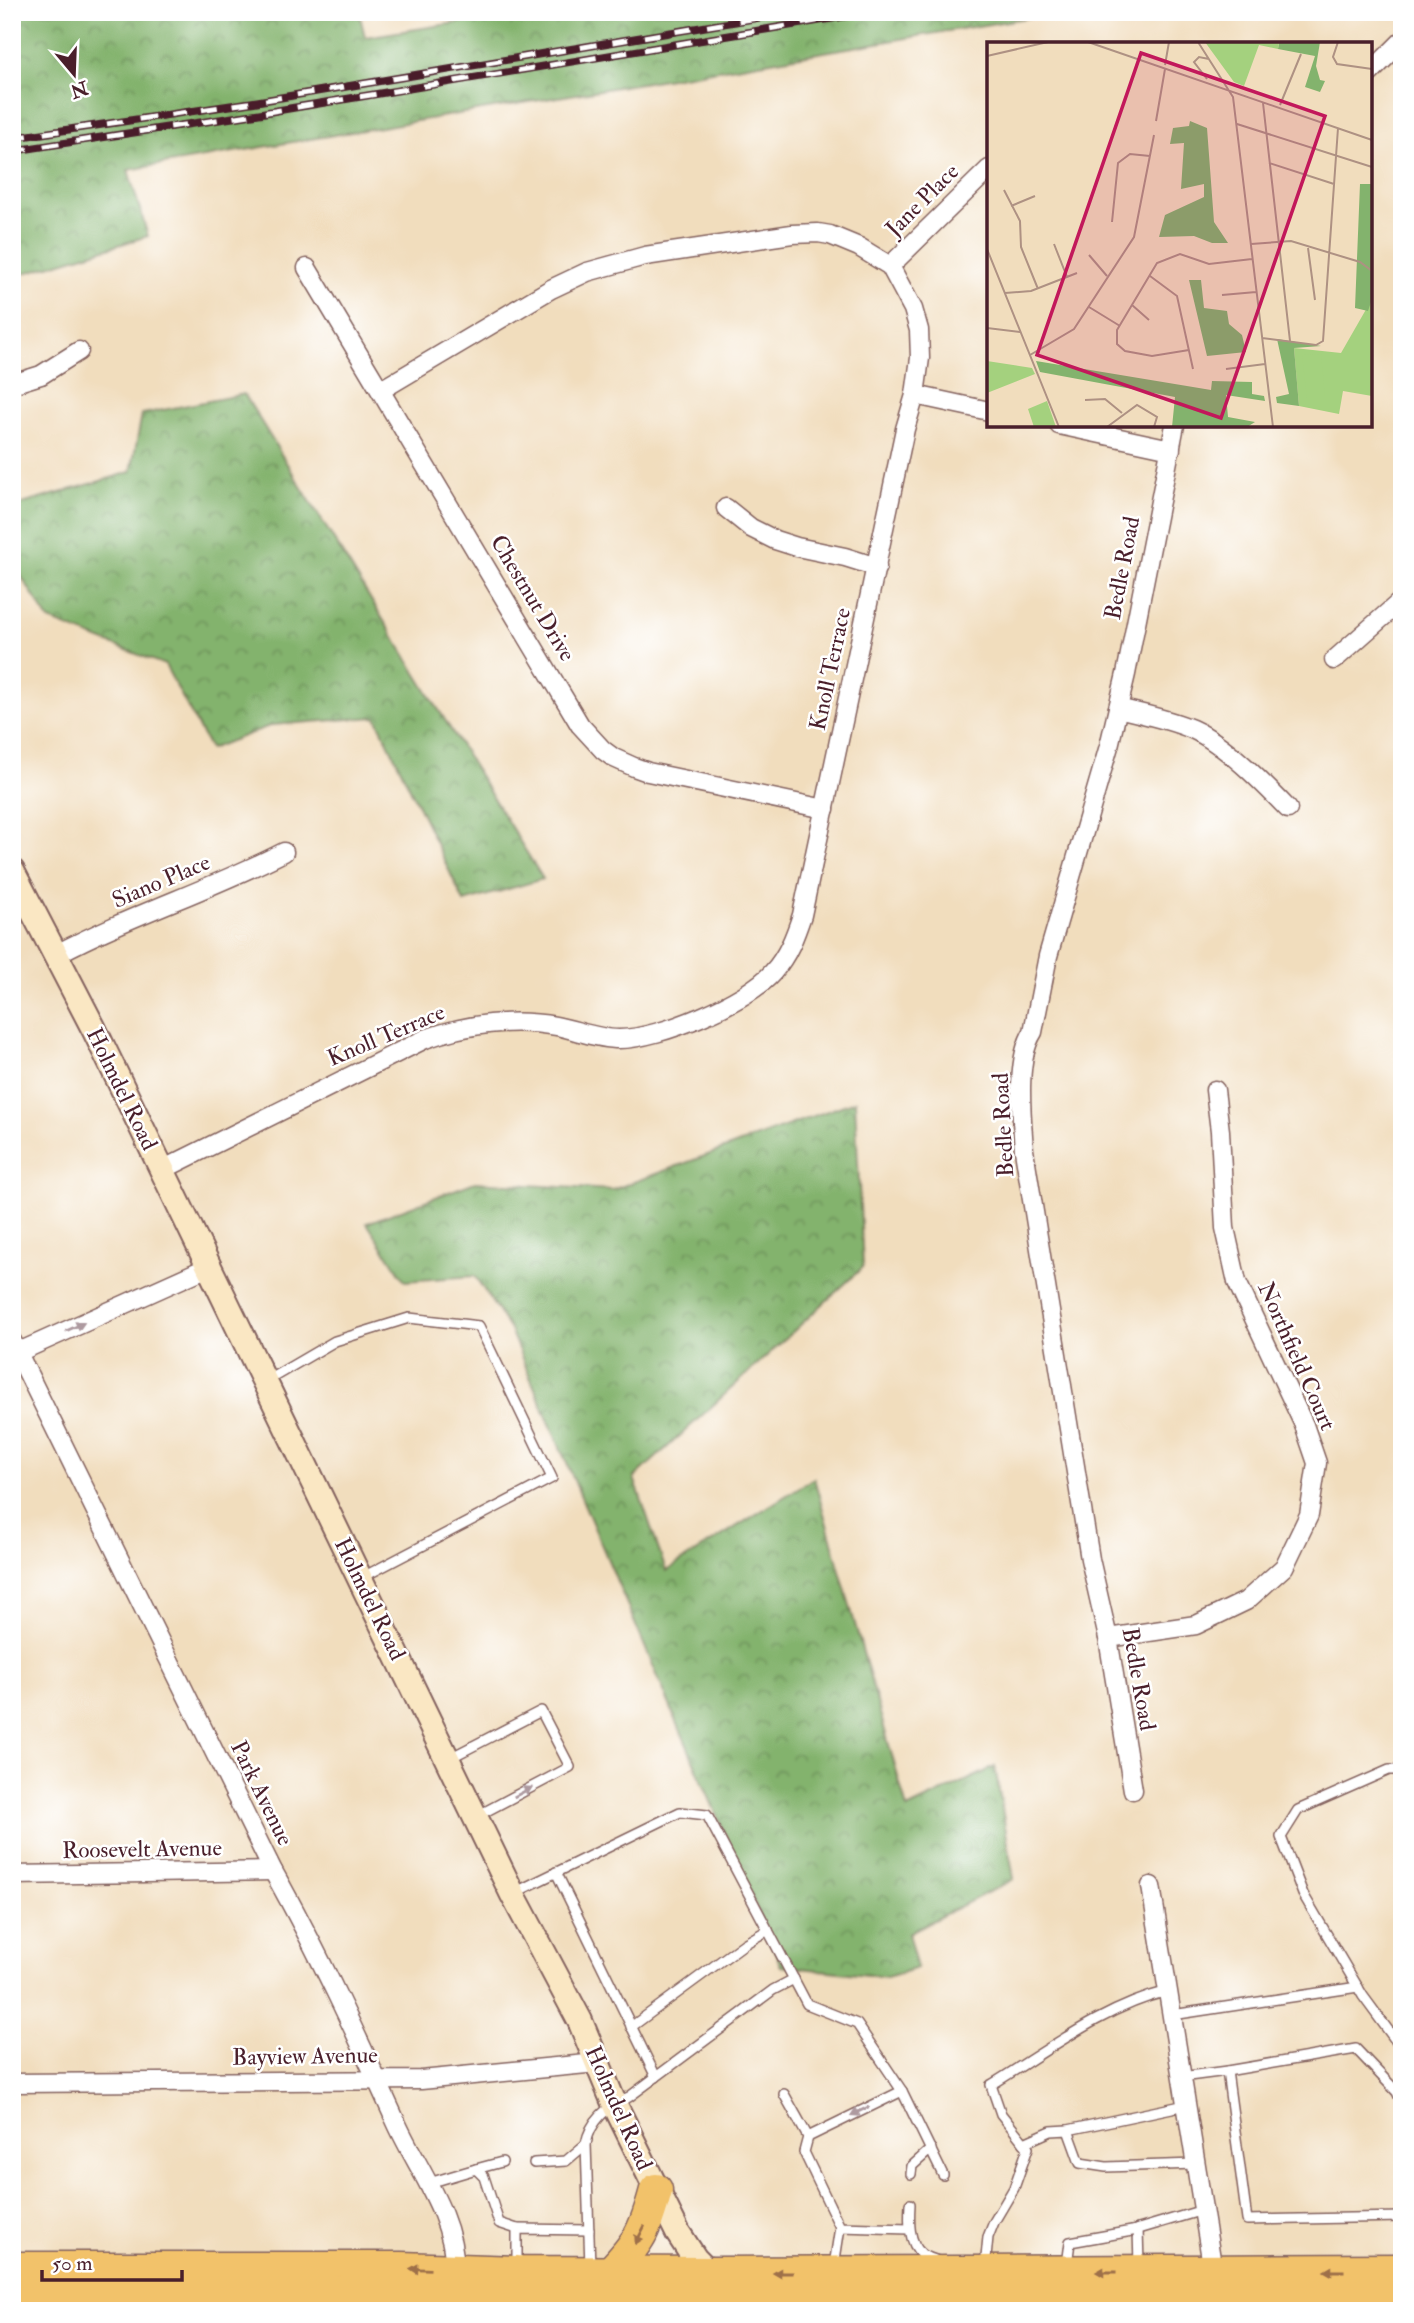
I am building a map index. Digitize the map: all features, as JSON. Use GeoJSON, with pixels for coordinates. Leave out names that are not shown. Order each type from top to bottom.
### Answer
{"type":"FeatureCollection","features":[{"type":"Feature","properties":{"kind":"highway"},"geometry":{"type":"LineString","coordinates":[[596,2286],[636,2245],[645,2227],[656,2190]]}},
{"type":"Feature","properties":{"kind":"highway"},"geometry":{"type":"LineString","coordinates":[[12,2268],[375,2268],[518,2272],[736,2306],[975,2272],[1140,2271],[1217,2293],[1402,2270]]}},
{"type":"Feature","properties":{"kind":"highway"},"geometry":{"type":"LineString","coordinates":[[26,2295],[187,2296],[331,2301],[481,2298],[709,2273],[829,2294],[900,2297],[1217,2293],[1402,2295]]}},
{"type":"Feature","properties":{"kind":"highway"},"geometry":{"type":"LineString","coordinates":[[900,2297],[942,2311]]}},
{"type":"Feature","properties":{"kind":"main road","name":"Holmdel Road"},"geometry":{"type":"LineString","coordinates":[[12,871],[57,954],[512,1893],[580,2021],[614,2103],[656,2190],[685,2246],[736,2306]]}},
{"type":"Feature","properties":{"kind":"street"},"geometry":{"type":"LineString","coordinates":[[1372,71],[1402,41]]}},
{"type":"Feature","properties":{"kind":"street","name":"Jane Place"},"geometry":{"type":"LineString","coordinates":[[890,266],[987,171]]}},
{"type":"Feature","properties":{"kind":"street"},"geometry":{"type":"LineString","coordinates":[[381,390],[551,289],[587,272],[618,262],[778,236],[818,233],[859,247],[890,266]]}},
{"type":"Feature","properties":{"kind":"street","name":"Knoll Terrace"},"geometry":{"type":"LineString","coordinates":[[162,1170],[443,1032],[466,1027],[528,1022],[557,1026],[603,1038],[636,1038],[669,1029],[738,999],[772,974],[794,939],[802,915],[905,429],[915,396],[920,358],[919,331],[913,309],[890,266]]}},
{"type":"Feature","properties":{"kind":"street","name":"Chestnut Drive"},"geometry":{"type":"LineString","coordinates":[[307,268],[580,725],[603,750],[614,758],[648,772],[825,808]]}},
{"type":"Feature","properties":{"kind":"street"},"geometry":{"type":"LineString","coordinates":[[12,384],[41,375],[79,351]]}},
{"type":"Feature","properties":{"kind":"street"},"geometry":{"type":"LineString","coordinates":[[915,396],[987,411]]}},
{"type":"Feature","properties":{"kind":"street"},"geometry":{"type":"LineString","coordinates":[[1068,427],[1171,449]]}},
{"type":"Feature","properties":{"kind":"street","name":"Bedle Road"},"geometry":{"type":"LineString","coordinates":[[1133,1790],[1108,1638],[1090,1559],[1024,1150],[1021,1102],[1027,1042],[1033,1032],[1048,956],[1109,746],[1126,674],[1175,427]]}},
{"type":"Feature","properties":{"kind":"street"},"geometry":{"type":"LineString","coordinates":[[726,508],[751,528],[775,540],[877,567]]}},
{"type":"Feature","properties":{"kind":"street"},"geometry":{"type":"LineString","coordinates":[[1334,660],[1399,609]]}},
{"type":"Feature","properties":{"kind":"street"},"geometry":{"type":"LineString","coordinates":[[1118,708],[1175,723],[1209,739],[1265,785],[1289,809]]}},
{"type":"Feature","properties":{"kind":"street","name":"Siano Place"},"geometry":{"type":"LineString","coordinates":[[57,954],[241,874],[284,852]]}},
{"type":"Feature","properties":{"kind":"street","name":"Northfield Court"},"geometry":{"type":"LineString","coordinates":[[1108,1638],[1196,1625],[1246,1601],[1284,1567],[1309,1515],[1317,1463],[1304,1424],[1237,1282],[1226,1228],[1220,1131],[1214,1090]]}},
{"type":"Feature","properties":{"kind":"street"},"geometry":{"type":"LineString","coordinates":[[14,1349],[208,1267]]}},
{"type":"Feature","properties":{"kind":"street","name":"Park Avenue"},"geometry":{"type":"LineString","coordinates":[[14,1349],[378,2079],[398,2127],[429,2183],[451,2235],[455,2270]]}},
{"type":"Feature","properties":{"kind":"street","name":"Roosevelt Avenue"},"geometry":{"type":"LineString","coordinates":[[12,1875],[272,1871]]}},
{"type":"Feature","properties":{"kind":"street"},"geometry":{"type":"LineString","coordinates":[[1151,1886],[1217,2293]]}},
{"type":"Feature","properties":{"kind":"street","name":"Bayview Avenue"},"geometry":{"type":"LineString","coordinates":[[12,2083],[421,2080],[597,2063]]}},
{"type":"Feature","properties":{"kind":"lane"},"geometry":{"type":"LineString","coordinates":[[264,1382],[335,1341],[409,1318],[479,1326],[552,1478],[360,1579]]}},
{"type":"Feature","properties":{"kind":"lane"},"geometry":{"type":"LineString","coordinates":[[447,1759],[541,1711],[570,1767],[475,1817]]}},
{"type":"Feature","properties":{"kind":"lane"},"geometry":{"type":"LineString","coordinates":[[1402,1770],[1389,1770],[1298,1810],[1281,1837],[1303,1894],[1358,1987],[1402,2049]]}},
{"type":"Feature","properties":{"kind":"lane"},"geometry":{"type":"LineString","coordinates":[[512,1893],[680,1812],[707,1815],[807,2004],[858,2024],[902,2091],[943,2175]]}},
{"type":"Feature","properties":{"kind":"lane"},"geometry":{"type":"LineString","coordinates":[[556,1872],[656,2077]]}},
{"type":"Feature","properties":{"kind":"lane"},"geometry":{"type":"LineString","coordinates":[[631,2026],[744,1944],[768,1930]]}},
{"type":"Feature","properties":{"kind":"lane"},"geometry":{"type":"LineString","coordinates":[[596,2286],[589,2230],[586,2144],[589,2131],[614,2103],[629,2097],[773,1990],[794,1979]]}},
{"type":"Feature","properties":{"kind":"lane"},"geometry":{"type":"LineString","coordinates":[[1171,2015],[1358,1987]]}},
{"type":"Feature","properties":{"kind":"lane"},"geometry":{"type":"LineString","coordinates":[[910,2204],[909,2230],[920,2254],[975,2272],[994,2222],[1014,2188],[1028,2148],[1001,2115],[991,2085],[1087,2026],[1140,1998],[1168,1991]]}},
{"type":"Feature","properties":{"kind":"lane"},"geometry":{"type":"LineString","coordinates":[[1181,2077],[1356,2049],[1397,2092],[1402,2103]]}},
{"type":"Feature","properties":{"kind":"lane"},"geometry":{"type":"LineString","coordinates":[[1227,2071],[1247,2220],[1402,2217]]}},
{"type":"Feature","properties":{"kind":"lane"},"geometry":{"type":"LineString","coordinates":[[808,2137],[902,2091]]}},
{"type":"Feature","properties":{"kind":"lane"},"geometry":{"type":"LineString","coordinates":[[784,2094],[808,2137],[804,2152],[840,2227],[829,2294]]}},
{"type":"Feature","properties":{"kind":"lane"},"geometry":{"type":"LineString","coordinates":[[1024,2143],[1051,2131],[1068,2130],[1186,2105]]}},
{"type":"Feature","properties":{"kind":"lane"},"geometry":{"type":"LineString","coordinates":[[1068,2130],[1080,2163],[1107,2167],[1195,2164]]}},
{"type":"Feature","properties":{"kind":"lane"},"geometry":{"type":"LineString","coordinates":[[534,2163],[566,2161],[586,2144]]}},
{"type":"Feature","properties":{"kind":"lane"},"geometry":{"type":"LineString","coordinates":[[911,2174],[912,2166],[931,2149]]}},
{"type":"Feature","properties":{"kind":"lane"},"geometry":{"type":"LineString","coordinates":[[429,2183],[502,2162]]}},
{"type":"Feature","properties":{"kind":"lane"},"geometry":{"type":"LineString","coordinates":[[477,2169],[484,2177],[499,2223],[517,2229],[589,2230]]}},
{"type":"Feature","properties":{"kind":"lane"},"geometry":{"type":"LineString","coordinates":[[1066,2272],[1070,2242],[1138,2229],[1203,2210]]}},
{"type":"Feature","properties":{"kind":"lane"},"geometry":{"type":"LineString","coordinates":[[840,2227],[909,2230]]}},
{"type":"Feature","properties":{"kind":"lane"},"geometry":{"type":"LineString","coordinates":[[517,2229],[518,2272]]}},
{"type":"Feature","properties":{"kind":"lane"},"geometry":{"type":"LineString","coordinates":[[1138,2229],[1140,2271]]}},
{"type":"Feature","properties":{"kind":"green space"},"geometry":{"type":"Polygon","coordinates":[[[12,12],[359,12],[365,37],[526,12],[1060,12],[128,170],[148,236],[12,277],[12,175],[17,174],[12,163],[12,12]]]}},
{"type":"Feature","properties":{"kind":"green space"},"geometry":{"type":"Polygon","coordinates":[[[244,394],[543,879],[464,902],[376,717],[272,725],[210,749],[165,665],[49,620],[12,562],[12,507],[131,472],[142,414],[244,394]]]}},
{"type":"Feature","properties":{"kind":"green space"},"geometry":{"type":"Polygon","coordinates":[[[855,1101],[863,1267],[634,1478],[666,1571],[814,1478],[907,1809],[995,1767],[1014,1879],[908,1933],[917,1968],[887,1977],[781,1966],[510,1330],[475,1276],[405,1281],[367,1223],[475,1182],[612,1190],[855,1101]]]}},
{"type":"Feature","properties":{"kind":"railway"},"geometry":{"type":"LineString","coordinates":[[12,138],[254,102],[793,12]]}},
{"type":"Feature","properties":{"kind":"railway"},"geometry":{"type":"LineString","coordinates":[[12,151],[256,114],[871,12]]}}]}
